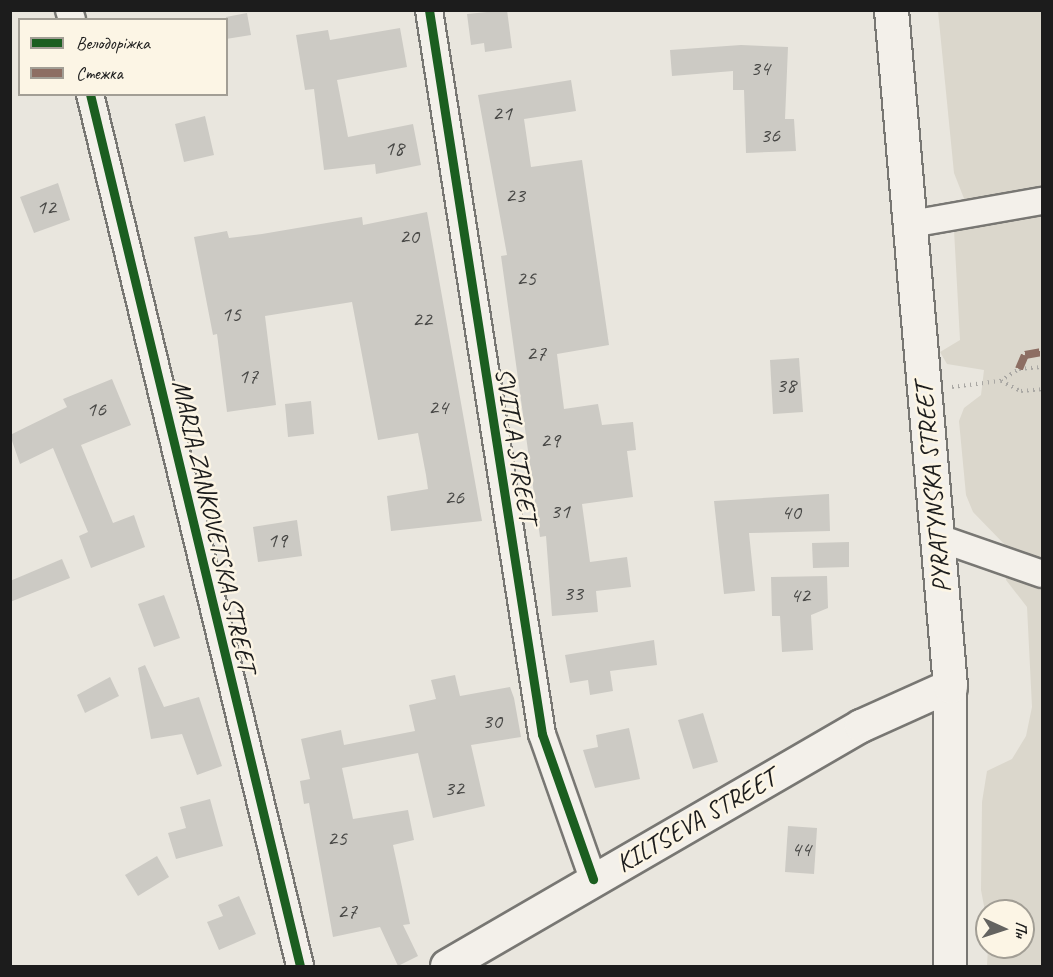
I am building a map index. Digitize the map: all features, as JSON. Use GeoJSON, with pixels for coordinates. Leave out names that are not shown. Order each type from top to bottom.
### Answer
{"type":"FeatureCollection","features":[{"type":"Feature","properties":{"kind":"main road","name":"PYRATYNSKA STREET"},"geometry":{"type":"LineString","coordinates":[[891,10],[950,686]]}},
{"type":"Feature","properties":{"kind":"street","name":"SVITLA STREET"},"geometry":{"type":"LineString","coordinates":[[429,10],[446,150],[542,734],[593,879]]}},
{"type":"Feature","properties":{"kind":"street","name":"MARIA ZANKOVETSKA STREET"},"geometry":{"type":"LineString","coordinates":[[90,96],[300,966]]}},
{"type":"Feature","properties":{"kind":"street"},"geometry":{"type":"LineString","coordinates":[[911,224],[1042,201]]}},
{"type":"Feature","properties":{"kind":"street"},"geometry":{"type":"LineString","coordinates":[[936,537],[1042,574]]}},
{"type":"Feature","properties":{"kind":"street","name":"KILTSEVA STREET"},"geometry":{"type":"LineString","coordinates":[[447,966],[593,879],[861,726],[950,686]]}},
{"type":"Feature","properties":{"kind":"street","name":"PYRATYNSKA STREET"},"geometry":{"type":"LineString","coordinates":[[950,686],[950,966]]}},
{"type":"Feature","properties":{"kind":"path"},"geometry":{"type":"LineString","coordinates":[[1042,367],[1019,369],[1000,381],[1021,391],[1042,389]]}},
{"type":"Feature","properties":{"kind":"shaded area"},"geometry":{"type":"Polygon","coordinates":[[[938,11],[1042,11],[1042,193],[990,204],[965,201],[954,173],[938,11]]]}},
{"type":"Feature","properties":{"kind":"shaded area"},"geometry":{"type":"Polygon","coordinates":[[[1042,210],[1042,966],[987,966],[987,959],[1035,959],[1035,899],[983,899],[981,890],[982,802],[987,771],[1012,759],[1026,736],[1032,707],[1027,607],[1006,580],[1006,546],[973,512],[966,495],[959,421],[964,408],[981,395],[984,370],[947,364],[940,352],[960,340],[954,230],[1042,210]]]}},
{"type":"Feature","properties":{"kind":"building"},"geometry":{"type":"Polygon","coordinates":[[[507,10],[512,48],[485,52],[484,43],[471,45],[467,14],[507,10]]]}},
{"type":"Feature","properties":{"kind":"building"},"geometry":{"type":"Polygon","coordinates":[[[247,13],[251,35],[228,39],[228,18],[226,17],[247,13]]]}},
{"type":"Feature","properties":{"kind":"building"},"geometry":{"type":"Polygon","coordinates":[[[400,28],[407,67],[337,80],[348,137],[413,124],[421,165],[376,174],[375,164],[324,170],[314,89],[305,90],[296,35],[328,30],[330,40],[400,28]]]}},
{"type":"Feature","properties":{"kind":"building"},"geometry":{"type":"Polygon","coordinates":[[[741,45],[788,47],[785,119],[794,119],[796,151],[746,153],[744,90],[733,90],[733,71],[672,76],[670,50],[741,45]]]}},
{"type":"Feature","properties":{"kind":"building"},"geometry":{"type":"Polygon","coordinates":[[[571,80],[576,111],[524,119],[531,167],[582,160],[609,345],[557,354],[564,409],[598,404],[602,425],[633,422],[636,450],[627,451],[633,497],[582,504],[590,562],[627,557],[631,587],[596,591],[598,612],[552,616],[546,536],[540,537],[501,256],[507,255],[478,95],[571,80]]]}},
{"type":"Feature","properties":{"kind":"building"},"geometry":{"type":"Polygon","coordinates":[[[205,116],[214,155],[184,162],[175,124],[205,116]]]}},
{"type":"Feature","properties":{"kind":"building"},"geometry":{"type":"Polygon","coordinates":[[[58,183],[70,220],[34,233],[20,197],[58,183]]]}},
{"type":"Feature","properties":{"kind":"building"},"geometry":{"type":"Polygon","coordinates":[[[427,212],[482,521],[391,531],[387,496],[428,489],[426,475],[418,433],[378,440],[352,302],[265,316],[276,405],[227,412],[217,334],[213,335],[194,237],[227,231],[229,238],[362,217],[363,225],[427,212]]]}},
{"type":"Feature","properties":{"kind":"building"},"geometry":{"type":"Polygon","coordinates":[[[799,358],[803,412],[773,414],[770,360],[799,358]]]}},
{"type":"Feature","properties":{"kind":"building"},"geometry":{"type":"Polygon","coordinates":[[[112,379],[131,425],[81,445],[113,523],[134,515],[145,547],[91,568],[79,536],[88,532],[53,448],[20,464],[10,435],[67,407],[63,399],[112,379]]]}},
{"type":"Feature","properties":{"kind":"building"},"geometry":{"type":"Polygon","coordinates":[[[311,401],[314,434],[288,437],[285,404],[311,401]]]}},
{"type":"Feature","properties":{"kind":"building"},"geometry":{"type":"Polygon","coordinates":[[[829,494],[830,531],[749,533],[755,591],[724,594],[714,501],[829,494]]]}},
{"type":"Feature","properties":{"kind":"building"},"geometry":{"type":"Polygon","coordinates":[[[297,520],[302,556],[258,562],[253,527],[297,520]]]}},
{"type":"Feature","properties":{"kind":"building"},"geometry":{"type":"Polygon","coordinates":[[[849,542],[849,567],[813,568],[812,543],[849,542]]]}},
{"type":"Feature","properties":{"kind":"building"},"geometry":{"type":"Polygon","coordinates":[[[62,559],[70,578],[10,602],[10,581],[62,559]]]}},
{"type":"Feature","properties":{"kind":"building"},"geometry":{"type":"Polygon","coordinates":[[[827,576],[828,608],[811,615],[813,650],[782,652],[780,616],[772,616],[771,577],[827,576]]]}},
{"type":"Feature","properties":{"kind":"building"},"geometry":{"type":"Polygon","coordinates":[[[164,595],[180,638],[154,647],[138,604],[164,595]]]}},
{"type":"Feature","properties":{"kind":"building"},"geometry":{"type":"Polygon","coordinates":[[[654,640],[657,665],[610,671],[613,691],[590,695],[588,680],[570,683],[565,655],[654,640]]]}},
{"type":"Feature","properties":{"kind":"building"},"geometry":{"type":"Polygon","coordinates":[[[145,665],[164,707],[199,697],[222,766],[197,775],[182,734],[151,739],[138,668],[145,665]]]}},
{"type":"Feature","properties":{"kind":"building"},"geometry":{"type":"Polygon","coordinates":[[[455,675],[460,696],[510,687],[514,698],[521,737],[471,745],[485,806],[433,818],[418,753],[342,768],[353,819],[408,810],[414,840],[393,845],[410,924],[403,925],[418,956],[398,966],[380,927],[333,937],[309,803],[304,804],[300,781],[310,779],[301,739],[341,730],[344,745],[415,731],[409,705],[436,699],[431,680],[455,675]]]}},
{"type":"Feature","properties":{"kind":"building"},"geometry":{"type":"Polygon","coordinates":[[[110,677],[119,696],[85,713],[77,695],[110,677]]]}},
{"type":"Feature","properties":{"kind":"building"},"geometry":{"type":"Polygon","coordinates":[[[703,713],[718,762],[693,769],[678,720],[703,713]]]}},
{"type":"Feature","properties":{"kind":"building"},"geometry":{"type":"Polygon","coordinates":[[[629,728],[640,779],[595,788],[583,750],[598,747],[596,735],[629,728]]]}},
{"type":"Feature","properties":{"kind":"building"},"geometry":{"type":"Polygon","coordinates":[[[210,799],[223,846],[176,859],[168,833],[186,828],[180,807],[210,799]]]}},
{"type":"Feature","properties":{"kind":"building"},"geometry":{"type":"Polygon","coordinates":[[[788,826],[817,828],[814,874],[785,872],[788,826]]]}},
{"type":"Feature","properties":{"kind":"building"},"geometry":{"type":"Polygon","coordinates":[[[157,856],[169,877],[138,896],[125,875],[157,856]]]}},
{"type":"Feature","properties":{"kind":"building"},"geometry":{"type":"Polygon","coordinates":[[[239,896],[256,934],[219,950],[207,922],[223,916],[218,905],[239,896]]]}},
{"type":"Feature","properties":{"kind":"marked path"},"geometry":{"type":"LineString","coordinates":[[1019,369],[1025,355],[1042,352]]}},
{"type":"Feature","properties":{"kind":"cycle path"},"geometry":{"type":"LineString","coordinates":[[429,10],[542,734],[593,879]]}},
{"type":"Feature","properties":{"kind":"cycle path"},"geometry":{"type":"LineString","coordinates":[[90,96],[300,966]]}}]}
